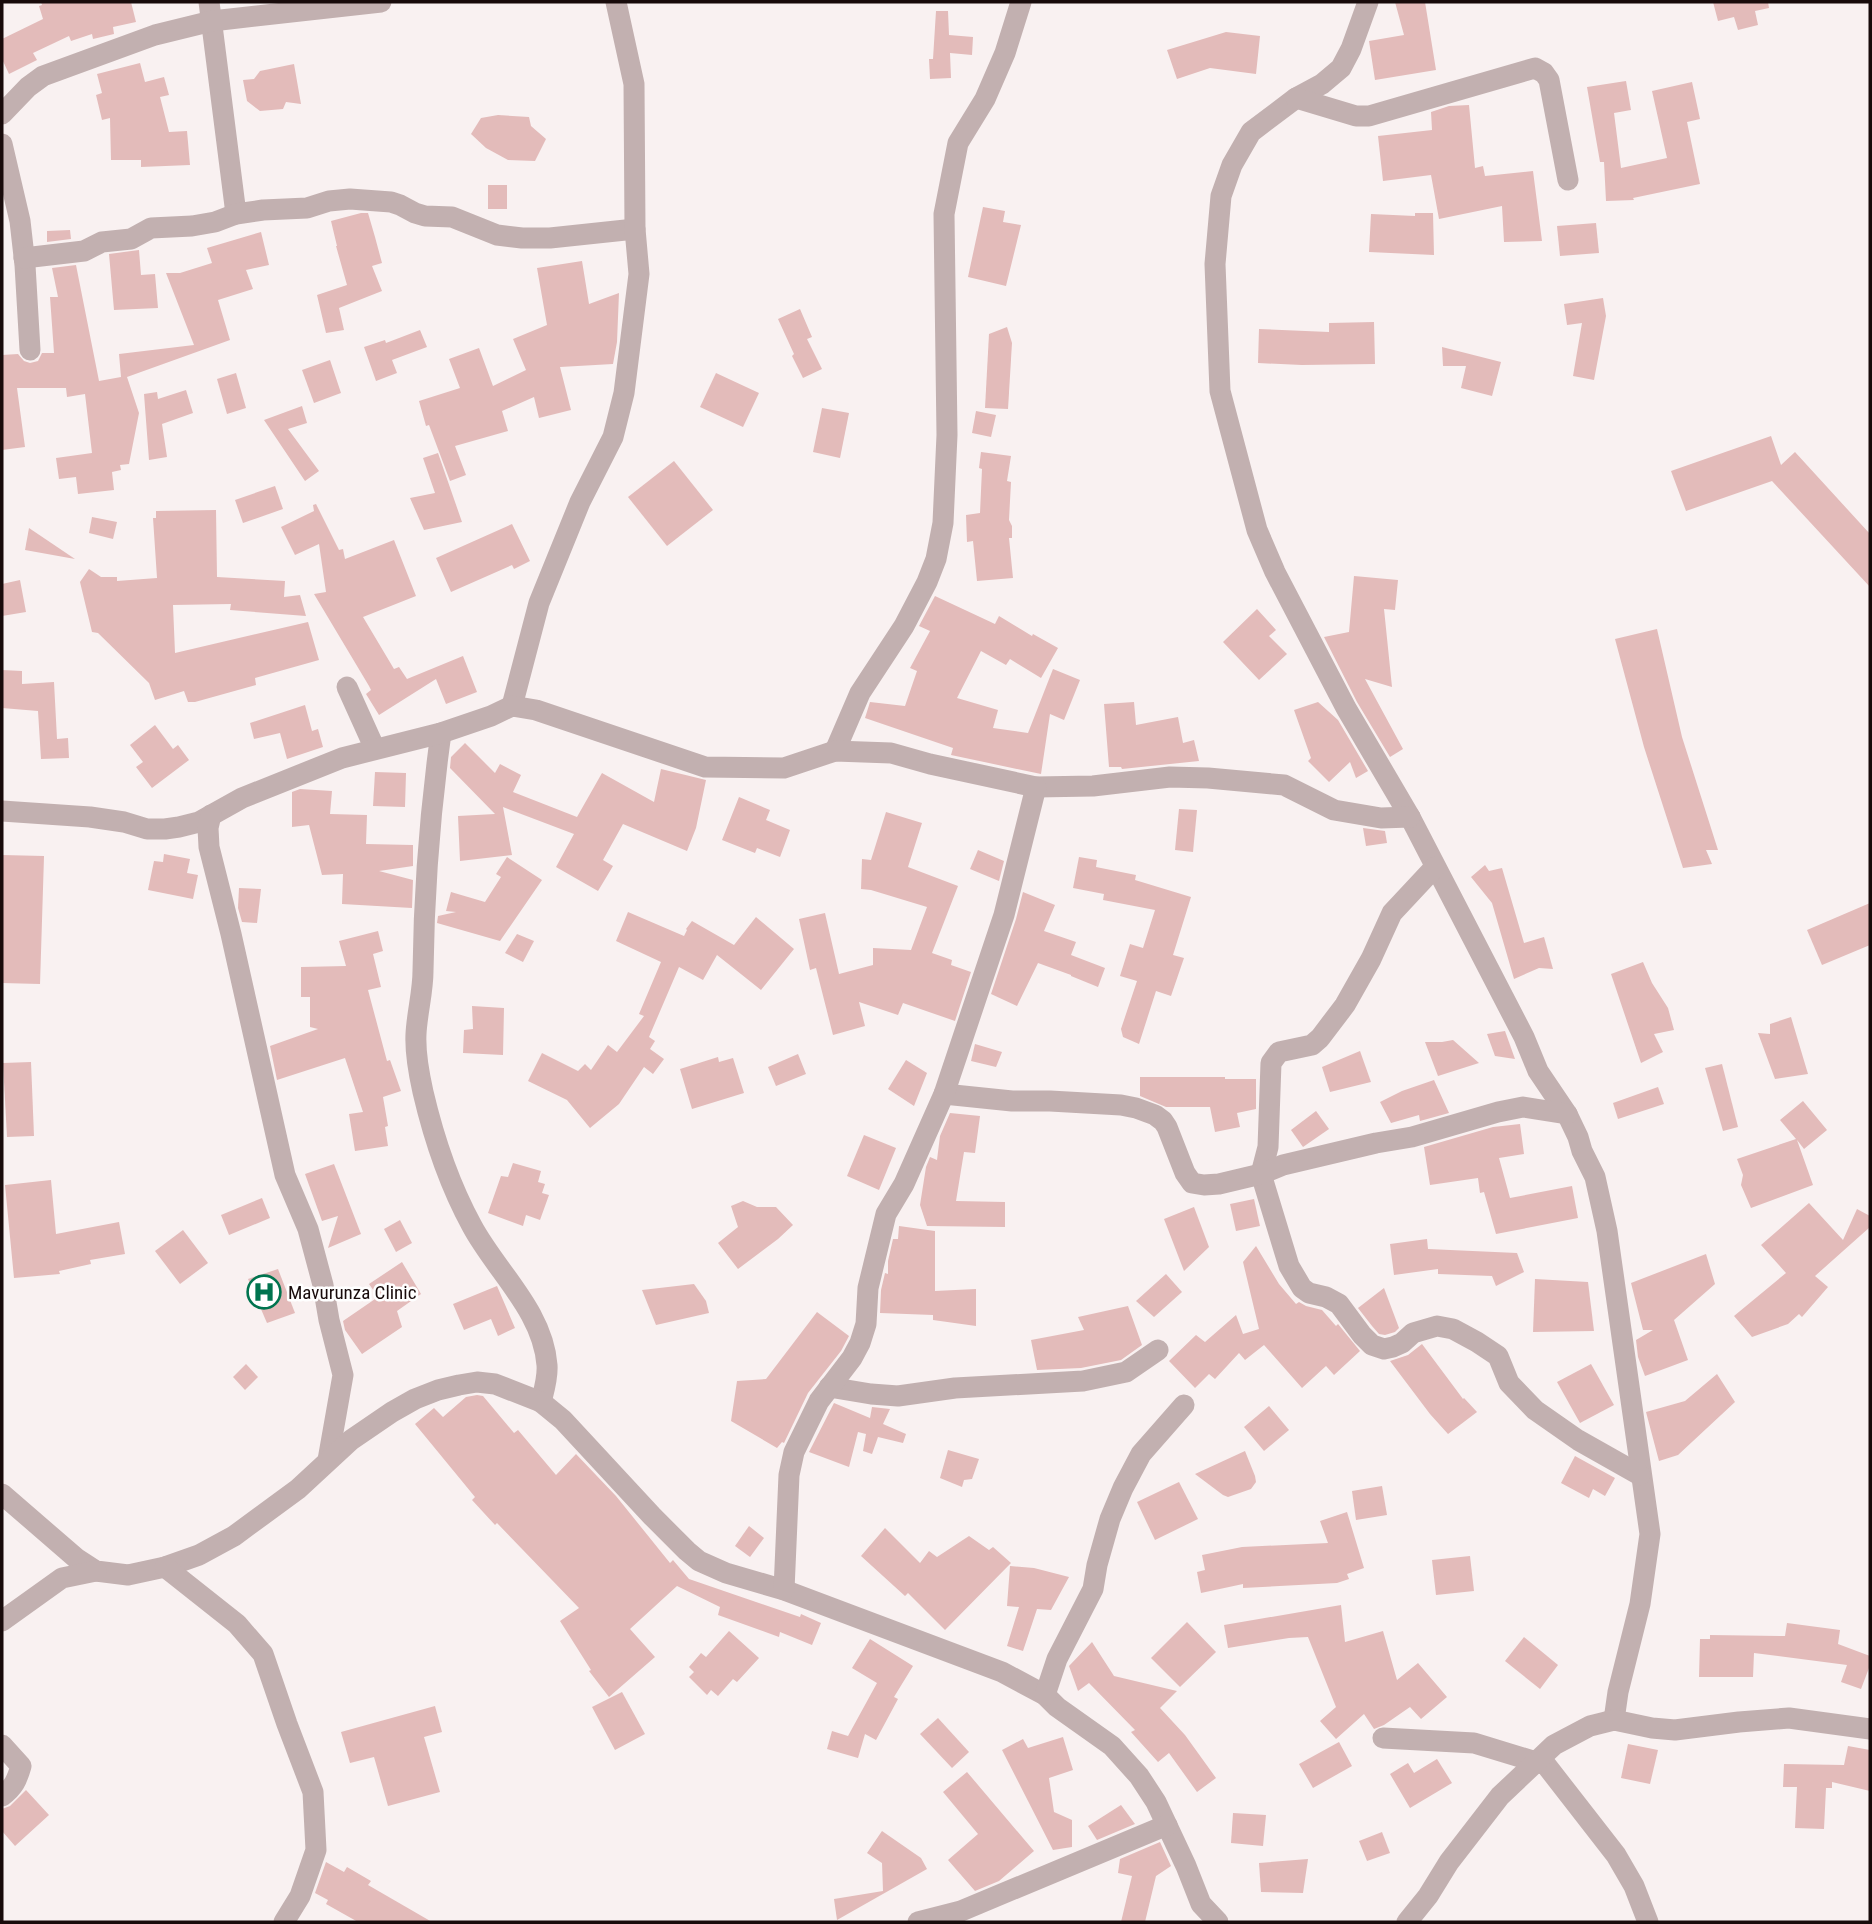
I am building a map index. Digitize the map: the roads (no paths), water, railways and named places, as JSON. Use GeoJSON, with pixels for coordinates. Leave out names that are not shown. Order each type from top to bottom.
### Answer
{"type":"FeatureCollection","features":[{"type":"Feature","properties":{"kind":"street"},"geometry":{"type":"LineString","coordinates":[[5,103],[43,76],[155,35],[210,11],[381,2]]}},
{"type":"Feature","properties":{"kind":"street"},"geometry":{"type":"LineString","coordinates":[[512,706],[539,603],[580,502],[613,437],[624,393],[639,274],[635,229],[634,84],[616,2]]}},
{"type":"Feature","properties":{"kind":"street"},"geometry":{"type":"LineString","coordinates":[[835,751],[860,693],[904,626],[936,559],[943,523],[947,435],[944,214],[958,143],[985,99],[1005,54],[1021,2]]}},
{"type":"Feature","properties":{"kind":"street"},"geometry":{"type":"LineString","coordinates":[[1368,2],[1341,68],[1251,132],[1232,165],[1221,196],[1214,264],[1220,391],[1257,530],[1275,572],[1346,708],[1409,817],[1524,1037],[1538,1072],[1567,1114],[1595,1178],[1607,1231],[1650,1534],[1640,1604],[1618,1692],[1614,1720]]}},
{"type":"Feature","properties":{"kind":"street"},"geometry":{"type":"LineString","coordinates":[[210,11],[236,214]]}},
{"type":"Feature","properties":{"kind":"street"},"geometry":{"type":"LineString","coordinates":[[1296,98],[1356,116],[1369,116],[1535,68],[1545,73],[1549,80],[1568,180]]}},
{"type":"Feature","properties":{"kind":"street"},"geometry":{"type":"LineString","coordinates":[[2,144],[20,221],[30,350]]}},
{"type":"Feature","properties":{"kind":"street"},"geometry":{"type":"LineString","coordinates":[[24,258],[83,251],[102,242],[131,239],[151,228],[192,226],[215,222],[236,214],[307,208],[329,201],[350,199],[391,202],[415,213],[452,217],[497,234],[522,239],[635,229]]}},
{"type":"Feature","properties":{"kind":"street"},"geometry":{"type":"LineString","coordinates":[[348,687],[375,749]]}},
{"type":"Feature","properties":{"kind":"street"},"geometry":{"type":"LineString","coordinates":[[2,811],[90,817],[165,830],[199,822],[242,798],[320,766],[441,733],[512,706],[536,710],[705,767],[784,768],[835,751],[891,753],[1036,787],[1093,786],[1170,777],[1284,785],[1334,810],[1381,818],[1409,817]]}},
{"type":"Feature","properties":{"kind":"street"},"geometry":{"type":"LineString","coordinates":[[441,733],[425,877],[423,974],[416,1032],[418,1063],[431,1124],[447,1174],[473,1228],[518,1294],[541,1338],[547,1367],[541,1402]]}},
{"type":"Feature","properties":{"kind":"street"},"geometry":{"type":"LineString","coordinates":[[784,1590],[789,1475],[794,1452],[819,1401],[852,1358],[860,1343],[866,1324],[868,1288],[886,1214],[904,1184],[944,1094],[1004,915],[1036,787]]}},
{"type":"Feature","properties":{"kind":"street"},"geometry":{"type":"LineString","coordinates":[[211,815],[208,828],[209,847],[282,1163],[308,1229],[343,1375],[328,1460]]}},
{"type":"Feature","properties":{"kind":"street"},"geometry":{"type":"LineString","coordinates":[[1435,867],[1392,913],[1371,959],[1345,1005],[1320,1038],[1312,1045],[1279,1052],[1271,1063],[1268,1147],[1261,1174],[1289,1266],[1302,1288],[1339,1304],[1372,1345],[1384,1349],[1393,1347],[1413,1333],[1437,1326],[1453,1329],[1478,1342],[1498,1356],[1509,1383],[1535,1409],[1578,1440],[1640,1475]]}},
{"type":"Feature","properties":{"kind":"street"},"geometry":{"type":"LineString","coordinates":[[944,1094],[1136,1108],[1163,1121],[1185,1173],[1192,1183],[1204,1185],[1219,1184],[1261,1174],[1283,1165],[1412,1137],[1510,1109],[1523,1107],[1567,1114]]}},
{"type":"Feature","properties":{"kind":"street"},"geometry":{"type":"LineString","coordinates":[[829,1387],[898,1396],[955,1388],[1083,1381],[1126,1372],[1158,1350]]}},
{"type":"Feature","properties":{"kind":"street"},"geometry":{"type":"LineString","coordinates":[[2,1621],[62,1578],[96,1571],[128,1575],[199,1555],[234,1536],[298,1489],[371,1425],[415,1399],[438,1390],[477,1382],[495,1384],[541,1402],[563,1420],[687,1552],[699,1561],[1002,1672],[1045,1695],[1057,1707],[1112,1746],[1139,1776],[1156,1802],[1186,1866],[1198,1913],[1218,1922]]}},
{"type":"Feature","properties":{"kind":"street"},"geometry":{"type":"LineString","coordinates":[[1045,1695],[1057,1659],[1093,1589],[1110,1519],[1123,1488],[1141,1454],[1184,1405]]}},
{"type":"Feature","properties":{"kind":"street"},"geometry":{"type":"LineString","coordinates":[[2,1494],[76,1558],[96,1571]]}},
{"type":"Feature","properties":{"kind":"street"},"geometry":{"type":"LineString","coordinates":[[164,1567],[237,1624],[263,1654],[286,1724],[313,1792],[316,1850],[300,1896],[284,1922]]}},
{"type":"Feature","properties":{"kind":"street"},"geometry":{"type":"LineString","coordinates":[[1407,1922],[1500,1796],[1554,1745],[1590,1726],[1614,1720],[1675,1730],[1789,1718],[1869,1725]]}},
{"type":"Feature","properties":{"kind":"street"},"geometry":{"type":"LineString","coordinates":[[1383,1738],[1474,1743],[1546,1765],[1616,1855],[1634,1886],[1648,1922]]}},
{"type":"Feature","properties":{"kind":"street"},"geometry":{"type":"LineString","coordinates":[[2,1745],[21,1766],[18,1779],[2,1796]]}},
{"type":"Feature","properties":{"kind":"street"},"geometry":{"type":"LineString","coordinates":[[918,1922],[961,1911],[1167,1825]]}},
{"type":"Feature","properties":{"kind":"place","name":"Mavurunza Clinic"},"geometry":{"type":"Point","coordinates":[264,1292]}}]}
